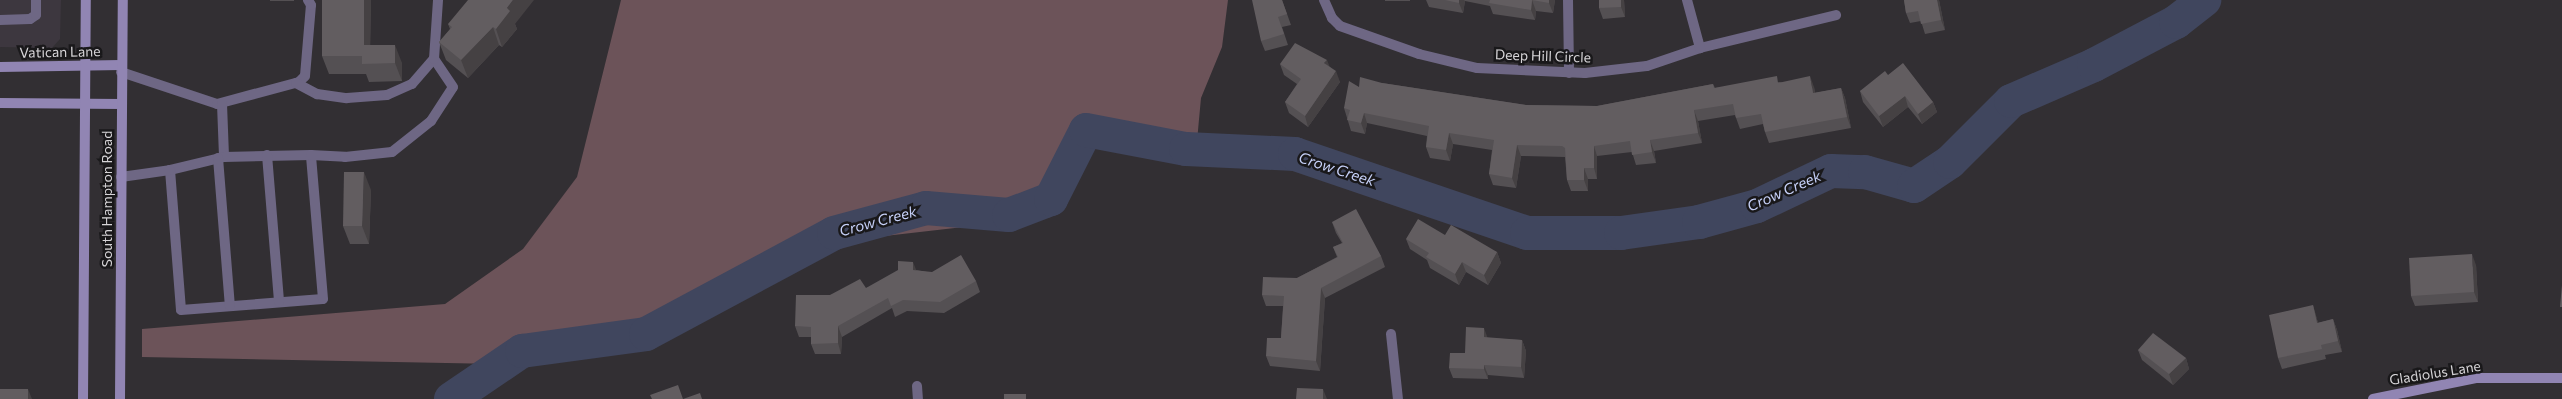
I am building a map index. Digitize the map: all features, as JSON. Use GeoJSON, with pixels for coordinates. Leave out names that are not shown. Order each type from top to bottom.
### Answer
{"type":"FeatureCollection","features":[{"type":"Feature","properties":{"kind":"main road","name":"South Hampton Road"},"geometry":{"type":"LineString","coordinates":[[83,399],[86,0]]}},
{"type":"Feature","properties":{"kind":"main road","name":"South Hampton Road"},"geometry":{"type":"LineString","coordinates":[[120,399],[123,0]]}},
{"type":"Feature","properties":{"kind":"main road","name":"Vatican Lane"},"geometry":{"type":"LineString","coordinates":[[0,67],[86,65],[122,68]]}},
{"type":"Feature","properties":{"kind":"main road"},"geometry":{"type":"LineString","coordinates":[[0,103],[122,104]]}},
{"type":"Feature","properties":{"kind":"main road","name":"Gladiolus Lane"},"geometry":{"type":"LineString","coordinates":[[2373,399],[2476,378],[2562,378]]}},
{"type":"Feature","properties":{"kind":"street"},"geometry":{"type":"LineString","coordinates":[[0,20],[30,19],[36,15],[36,0]]}},
{"type":"Feature","properties":{"kind":"street"},"geometry":{"type":"LineString","coordinates":[[122,68],[201,101],[222,104],[296,83],[306,76],[311,5],[308,0]]}},
{"type":"Feature","properties":{"kind":"street"},"geometry":{"type":"LineString","coordinates":[[296,83],[327,95],[347,98],[387,95],[412,84],[434,59],[438,0]]}},
{"type":"Feature","properties":{"kind":"street","name":"Deep Hill Circle"},"geometry":{"type":"LineString","coordinates":[[1324,0],[1332,18],[1340,26],[1419,54],[1478,68],[1569,73],[1647,66],[1700,48],[1836,15]]}},
{"type":"Feature","properties":{"kind":"street"},"geometry":{"type":"LineString","coordinates":[[1568,0],[1569,73]]}},
{"type":"Feature","properties":{"kind":"street"},"geometry":{"type":"LineString","coordinates":[[1686,0],[1700,48]]}},
{"type":"Feature","properties":{"kind":"street"},"geometry":{"type":"LineString","coordinates":[[121,177],[170,170],[221,157],[311,155],[345,157],[392,152],[431,121],[454,87],[434,59]]}},
{"type":"Feature","properties":{"kind":"street"},"geometry":{"type":"LineString","coordinates":[[222,104],[221,157],[230,306]]}},
{"type":"Feature","properties":{"kind":"street"},"geometry":{"type":"LineString","coordinates":[[267,155],[279,302]]}},
{"type":"Feature","properties":{"kind":"street"},"geometry":{"type":"LineString","coordinates":[[170,170],[181,310],[323,299],[311,155]]}},
{"type":"Feature","properties":{"kind":"street"},"geometry":{"type":"LineString","coordinates":[[1391,334],[1398,399]]}},
{"type":"Feature","properties":{"kind":"street"},"geometry":{"type":"LineString","coordinates":[[917,386],[918,399]]}},
{"type":"Feature","properties":{"kind":"shaded area"},"geometry":{"type":"Polygon","coordinates":[[[0,0],[61,0],[60,39],[52,48],[0,47],[0,0]]]}},
{"type":"Feature","properties":{"kind":"shaded area"},"geometry":{"type":"Polygon","coordinates":[[[621,0],[1228,0],[1222,47],[1201,98],[1197,141],[1087,136],[1051,217],[824,243],[674,325],[546,344],[545,365],[142,357],[142,329],[445,304],[523,249],[577,177],[621,0]]]}},
{"type":"Feature","properties":{"kind":"building"},"geometry":{"type":"Polygon","coordinates":[[[322,0],[364,0],[364,45],[395,45],[395,63],[362,64],[362,56],[322,56],[322,0]]]}},
{"type":"Feature","properties":{"kind":"building"},"geometry":{"type":"Polygon","coordinates":[[[468,0],[513,0],[507,8],[510,11],[496,29],[493,27],[461,60],[439,42],[452,27],[448,24],[468,0]]]}},
{"type":"Feature","properties":{"kind":"building"},"geometry":{"type":"Polygon","coordinates":[[[1252,0],[1282,0],[1287,14],[1278,17],[1284,34],[1261,41],[1252,0]]]}},
{"type":"Feature","properties":{"kind":"building"},"geometry":{"type":"Polygon","coordinates":[[[1445,0],[1459,0],[1459,3],[1445,0]]]}},
{"type":"Feature","properties":{"kind":"building"},"geometry":{"type":"Polygon","coordinates":[[[1490,0],[1532,0],[1531,10],[1489,3],[1490,0]]]}},
{"type":"Feature","properties":{"kind":"building"},"geometry":{"type":"Polygon","coordinates":[[[1532,0],[1549,0],[1549,3],[1532,0]]]}},
{"type":"Feature","properties":{"kind":"building"},"geometry":{"type":"Polygon","coordinates":[[[1599,0],[1621,0],[1621,7],[1599,8],[1599,0]]]}},
{"type":"Feature","properties":{"kind":"building"},"geometry":{"type":"Polygon","coordinates":[[[1904,0],[1937,0],[1941,20],[1921,24],[1918,11],[1906,13],[1904,0]]]}},
{"type":"Feature","properties":{"kind":"building"},"geometry":{"type":"Polygon","coordinates":[[[1295,43],[1327,60],[1324,63],[1336,71],[1305,116],[1285,102],[1301,79],[1280,64],[1295,43]]]}},
{"type":"Feature","properties":{"kind":"building"},"geometry":{"type":"Polygon","coordinates":[[[1903,63],[1933,102],[1918,114],[1905,96],[1879,116],[1860,91],[1885,71],[1888,75],[1903,63]]]}},
{"type":"Feature","properties":{"kind":"building"},"geometry":{"type":"Polygon","coordinates":[[[1777,76],[1778,83],[1810,76],[1813,93],[1841,88],[1847,117],[1765,132],[1761,114],[1736,118],[1733,104],[1694,110],[1698,133],[1650,140],[1652,152],[1632,155],[1630,141],[1594,146],[1594,168],[1584,168],[1584,180],[1567,180],[1565,148],[1562,146],[1517,145],[1512,178],[1489,174],[1494,140],[1449,133],[1446,150],[1426,147],[1429,126],[1364,113],[1361,123],[1347,120],[1350,110],[1344,108],[1349,81],[1359,87],[1360,77],[1382,83],[1526,105],[1597,106],[1713,84],[1714,88],[1777,76]]]}},
{"type":"Feature","properties":{"kind":"building"},"geometry":{"type":"Polygon","coordinates":[[[344,172],[364,172],[362,226],[343,226],[344,172]]]}},
{"type":"Feature","properties":{"kind":"building"},"geometry":{"type":"Polygon","coordinates":[[[1356,209],[1381,256],[1321,288],[1316,361],[1266,356],[1267,338],[1281,338],[1284,296],[1262,295],[1263,277],[1297,278],[1338,257],[1333,247],[1343,243],[1332,222],[1356,209]]]}},
{"type":"Feature","properties":{"kind":"building"},"geometry":{"type":"Polygon","coordinates":[[[1418,219],[1445,235],[1451,225],[1497,252],[1484,275],[1462,262],[1455,274],[1426,257],[1429,253],[1406,239],[1418,219]]]}},
{"type":"Feature","properties":{"kind":"building"},"geometry":{"type":"Polygon","coordinates":[[[2472,254],[2474,292],[2411,296],[2409,258],[2472,254]]]}},
{"type":"Feature","properties":{"kind":"building"},"geometry":{"type":"Polygon","coordinates":[[[961,255],[976,281],[940,302],[903,300],[891,306],[888,298],[838,326],[838,343],[811,344],[811,327],[795,326],[796,295],[830,295],[860,279],[866,288],[898,270],[898,261],[913,262],[913,270],[932,272],[961,255]]]}},
{"type":"Feature","properties":{"kind":"building"},"geometry":{"type":"Polygon","coordinates":[[[2562,285],[2562,307],[2560,307],[2562,285]]]}},
{"type":"Feature","properties":{"kind":"building"},"geometry":{"type":"Polygon","coordinates":[[[2313,305],[2317,323],[2333,319],[2338,341],[2321,345],[2322,349],[2278,358],[2269,315],[2313,305]]]}},
{"type":"Feature","properties":{"kind":"building"},"geometry":{"type":"Polygon","coordinates":[[[1466,327],[1484,328],[1484,337],[1522,340],[1521,367],[1484,365],[1484,369],[1449,368],[1450,353],[1465,353],[1466,327]]]}},
{"type":"Feature","properties":{"kind":"building"},"geometry":{"type":"Polygon","coordinates":[[[2153,333],[2186,358],[2169,374],[2138,350],[2153,333]]]}},
{"type":"Feature","properties":{"kind":"building"},"geometry":{"type":"Polygon","coordinates":[[[678,385],[683,399],[652,399],[650,395],[678,385]]]}},
{"type":"Feature","properties":{"kind":"building"},"geometry":{"type":"Polygon","coordinates":[[[1297,388],[1323,389],[1323,399],[1296,399],[1297,388]]]}},
{"type":"Feature","properties":{"kind":"building"},"geometry":{"type":"Polygon","coordinates":[[[0,389],[28,389],[28,399],[0,399],[0,389]]]}},
{"type":"Feature","properties":{"kind":"building"},"geometry":{"type":"Polygon","coordinates":[[[700,393],[702,399],[683,399],[700,393]]]}},
{"type":"Feature","properties":{"kind":"building"},"geometry":{"type":"Polygon","coordinates":[[[1004,394],[1026,394],[1026,399],[1004,399],[1004,394]]]}},
{"type":"Feature","properties":{"kind":"waterway","name":"Crow Creek"},"geometry":{"type":"LineString","coordinates":[[451,399],[522,351],[646,334],[834,233],[926,208],[1009,215],[1051,199],[1086,130],[1186,149],[1295,154],[1527,233],[1621,233],[1699,222],[1757,206],[1831,171],[1865,172],[1914,186],[1950,162],[2011,101],[2094,65],[2176,22],[2204,0]]}}]}
